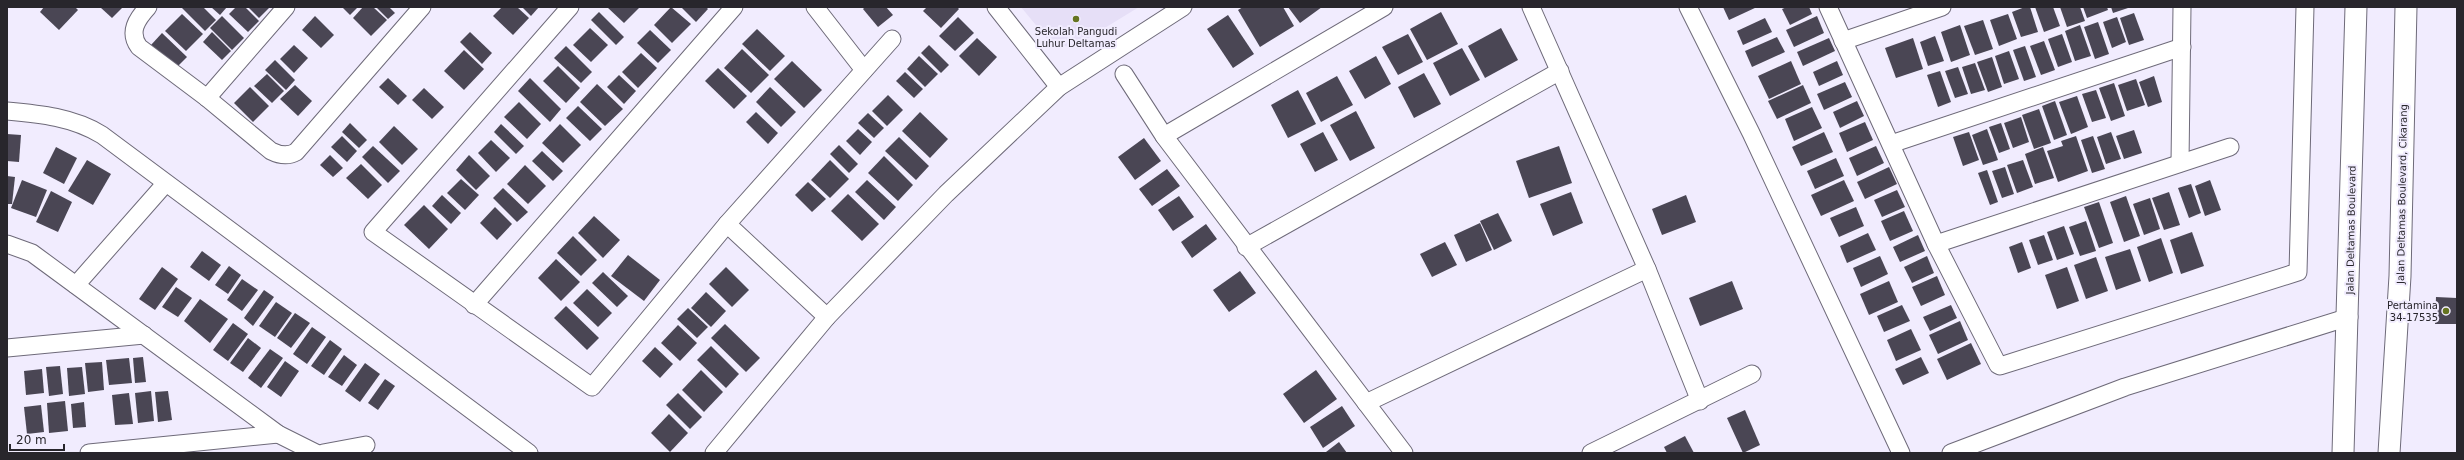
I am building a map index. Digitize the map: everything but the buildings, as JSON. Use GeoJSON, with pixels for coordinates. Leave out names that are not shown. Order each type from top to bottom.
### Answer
{"type":"FeatureCollection","features":[{"type":"Feature","properties":{"kind":"street"},"geometry":{"type":"LineString","coordinates":[[148,7],[138,18],[134,27],[136,42],[139,47],[207,98],[271,151],[277,154],[291,155],[296,152],[422,7]]}},
{"type":"Feature","properties":{"kind":"street"},"geometry":{"type":"LineString","coordinates":[[207,98],[286,7]]}},
{"type":"Feature","properties":{"kind":"street"},"geometry":{"type":"LineString","coordinates":[[570,7],[373,232],[474,305],[592,387],[727,224],[892,39]]}},
{"type":"Feature","properties":{"kind":"street"},"geometry":{"type":"LineString","coordinates":[[474,305],[734,7]]}},
{"type":"Feature","properties":{"kind":"street"},"geometry":{"type":"LineString","coordinates":[[814,7],[864,70]]}},
{"type":"Feature","properties":{"kind":"street"},"geometry":{"type":"LineString","coordinates":[[996,7],[1059,87]]}},
{"type":"Feature","properties":{"kind":"street"},"geometry":{"type":"LineString","coordinates":[[714,453],[827,317],[946,194],[1059,87],[1183,7]]}},
{"type":"Feature","properties":{"kind":"street"},"geometry":{"type":"LineString","coordinates":[[1164,136],[1384,7]]}},
{"type":"Feature","properties":{"kind":"street"},"geometry":{"type":"LineString","coordinates":[[1531,7],[1647,269],[1700,401]]}},
{"type":"Feature","properties":{"kind":"street"},"geometry":{"type":"LineString","coordinates":[[1688,7],[1751,133],[1901,453]]}},
{"type":"Feature","properties":{"kind":"street"},"geometry":{"type":"LineString","coordinates":[[1828,7],[1936,244],[1999,366],[2298,272],[2306,7]]}},
{"type":"Feature","properties":{"kind":"street"},"geometry":{"type":"LineString","coordinates":[[1843,41],[1942,7]]}},
{"type":"Feature","properties":{"kind":"street"},"geometry":{"type":"LineString","coordinates":[[2180,163],[2182,7]]}},
{"type":"Feature","properties":{"kind":"street","name":"Jalan Deltamas Boulevard"},"geometry":{"type":"LineString","coordinates":[[2343,453],[2349,317],[2356,7]]}},
{"type":"Feature","properties":{"kind":"street","name":"Jalan Deltamas Boulevard, Cikarang"},"geometry":{"type":"LineString","coordinates":[[2389,453],[2400,276],[2406,7]]}},
{"type":"Feature","properties":{"kind":"street"},"geometry":{"type":"LineString","coordinates":[[1891,144],[2182,47]]}},
{"type":"Feature","properties":{"kind":"street"},"geometry":{"type":"LineString","coordinates":[[1246,247],[1560,71]]}},
{"type":"Feature","properties":{"kind":"street"},"geometry":{"type":"LineString","coordinates":[[1124,74],[1164,136],[1246,247],[1404,453]]}},
{"type":"Feature","properties":{"kind":"street"},"geometry":{"type":"LineString","coordinates":[[7,111],[38,114],[86,126],[529,453]]}},
{"type":"Feature","properties":{"kind":"street"},"geometry":{"type":"LineString","coordinates":[[1936,244],[2230,147]]}},
{"type":"Feature","properties":{"kind":"street"},"geometry":{"type":"LineString","coordinates":[[76,285],[165,184]]}},
{"type":"Feature","properties":{"kind":"street"},"geometry":{"type":"LineString","coordinates":[[727,224],[827,317]]}},
{"type":"Feature","properties":{"kind":"street"},"geometry":{"type":"LineString","coordinates":[[7,244],[32,253],[278,434],[316,453]]}},
{"type":"Feature","properties":{"kind":"street"},"geometry":{"type":"LineString","coordinates":[[1366,402],[1647,269]]}},
{"type":"Feature","properties":{"kind":"street"},"geometry":{"type":"LineString","coordinates":[[1952,453],[2125,387],[2349,317]]}},
{"type":"Feature","properties":{"kind":"street"},"geometry":{"type":"LineString","coordinates":[[7,348],[144,335]]}},
{"type":"Feature","properties":{"kind":"street"},"geometry":{"type":"LineString","coordinates":[[1594,452],[1752,374]]}},
{"type":"Feature","properties":{"kind":"street"},"geometry":{"type":"LineString","coordinates":[[90,453],[278,434]]}},
{"type":"Feature","properties":{"kind":"street"},"geometry":{"type":"LineString","coordinates":[[323,453],[366,445]]}},
{"type":"Feature","properties":{"kind":"shaded area","name":"Sekolah Pangudi Luhur Deltamas"},"geometry":{"type":"Polygon","coordinates":[[[1021,7],[1139,7],[1072,48],[1049,41],[1021,7]]]}},
{"type":"Feature","properties":{"kind":"place","name":"Sekolah Pangudi Luhur Deltamas"},"geometry":{"type":"Point","coordinates":[1076,19]}},
{"type":"Feature","properties":{"kind":"place","name":"Pertamina 34-17535"},"geometry":{"type":"Point","coordinates":[2446,311]}}]}
